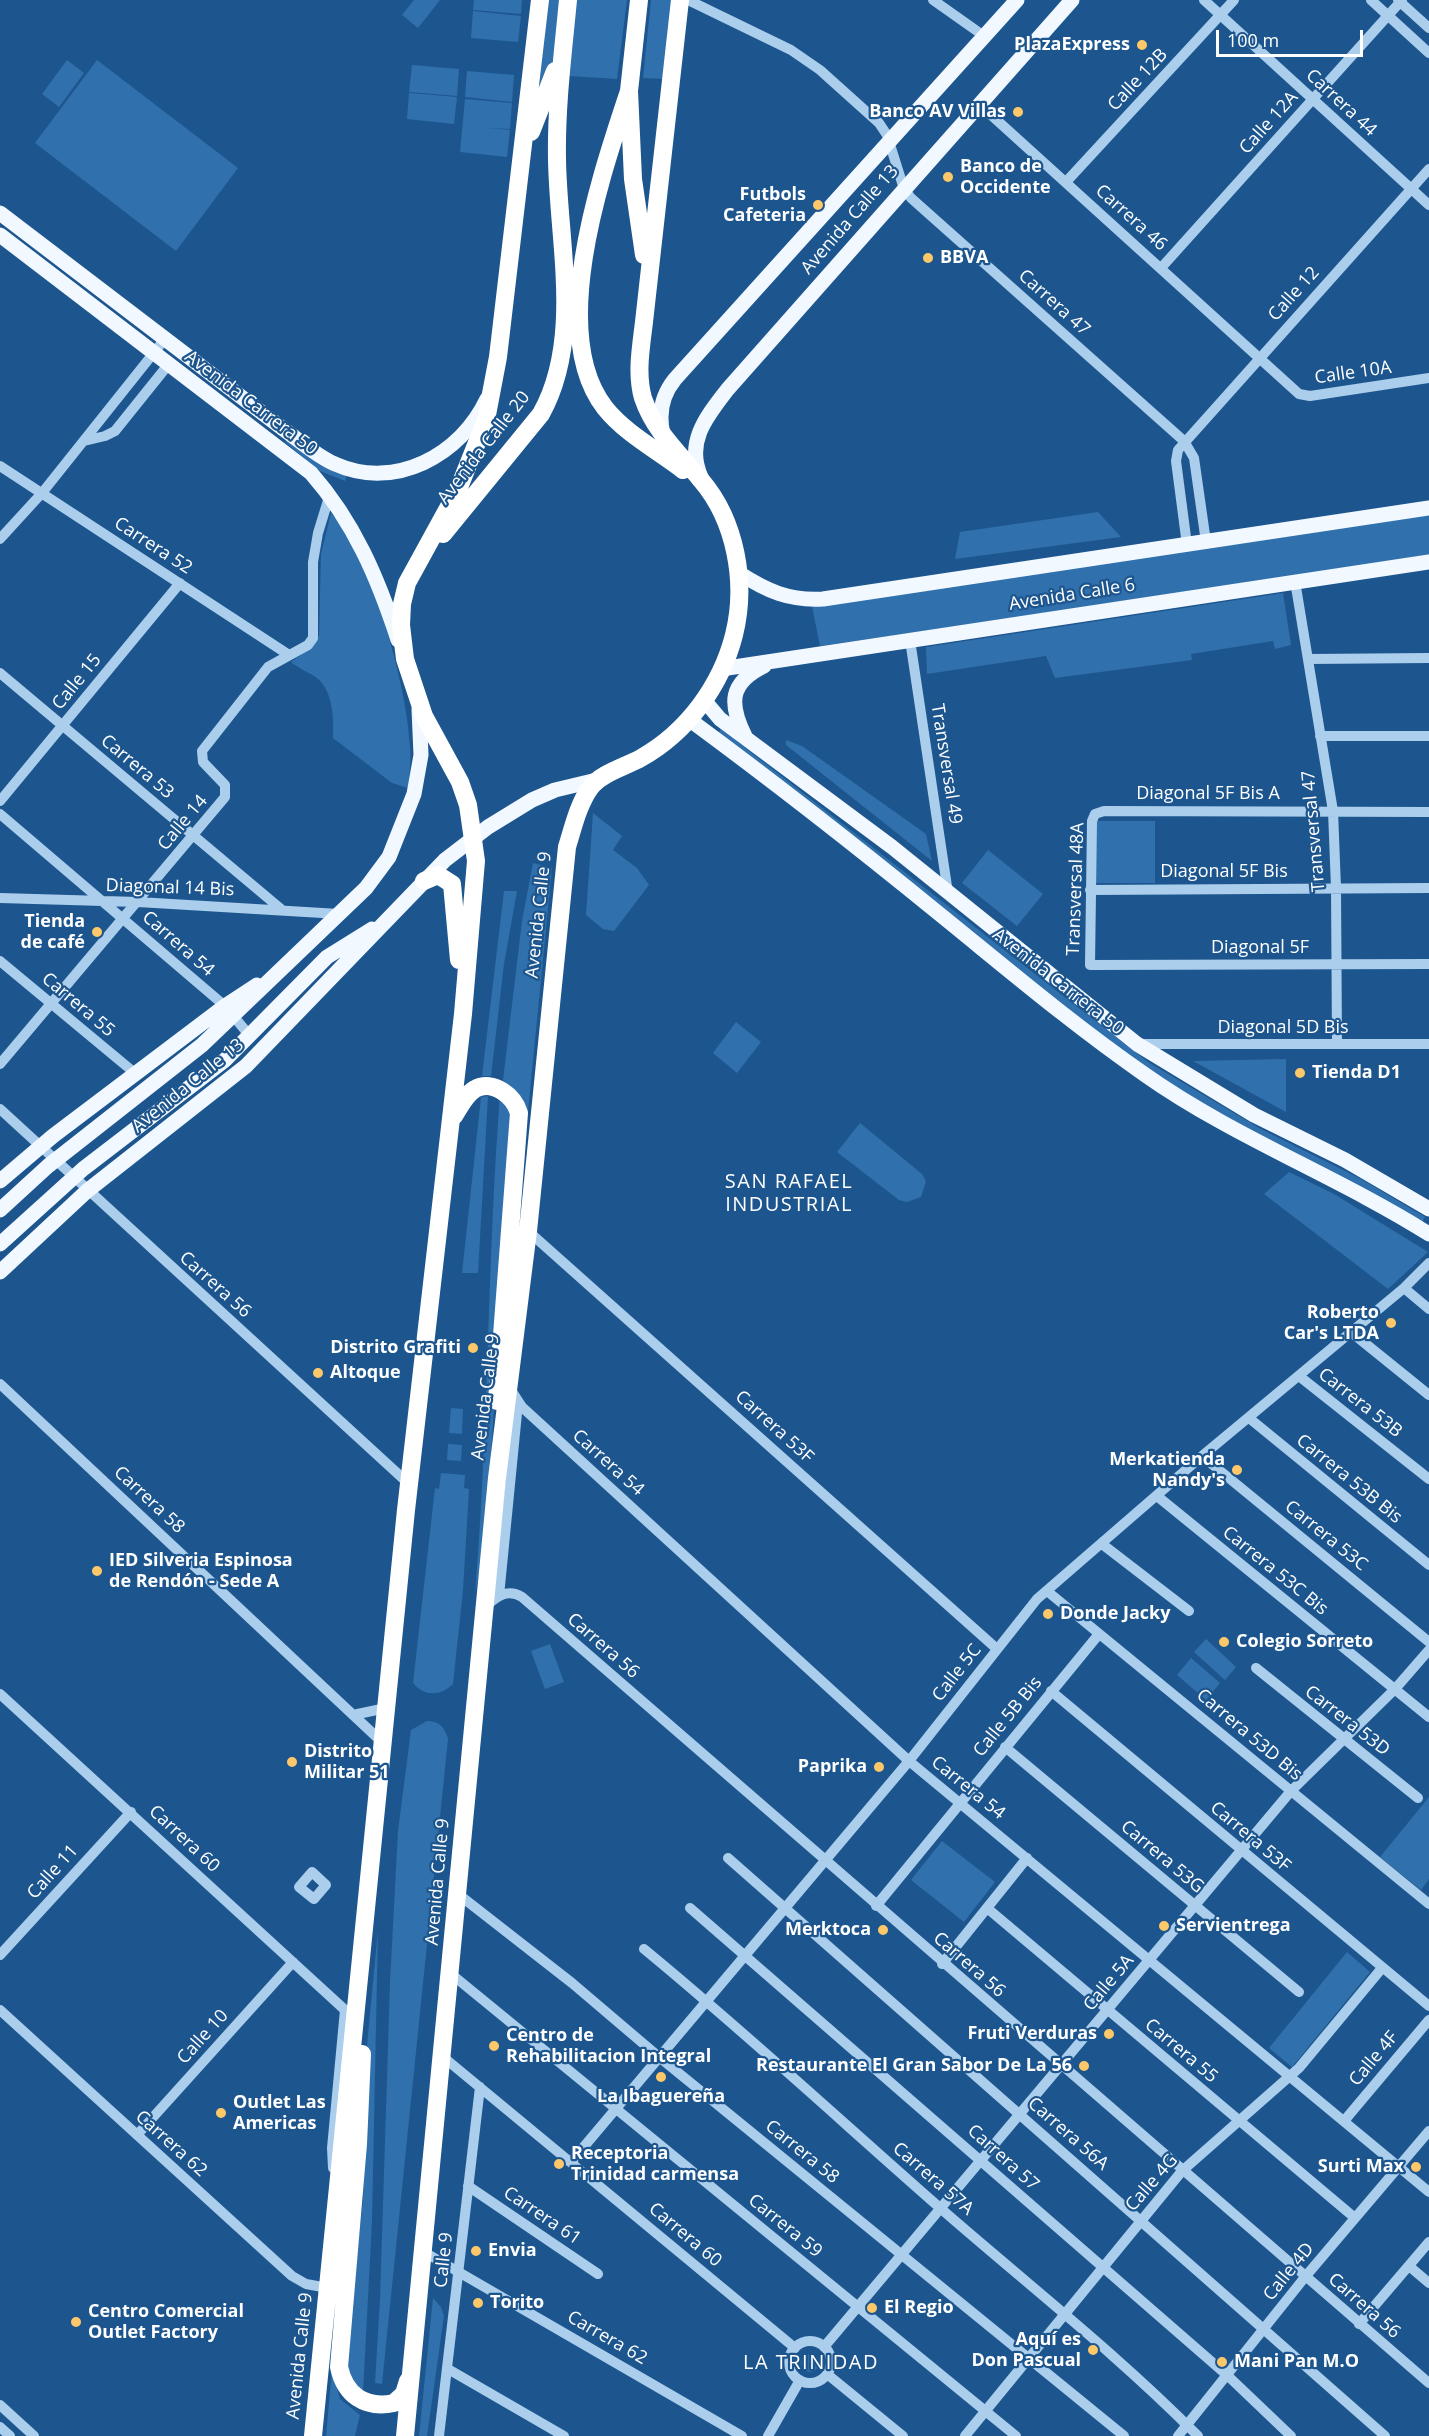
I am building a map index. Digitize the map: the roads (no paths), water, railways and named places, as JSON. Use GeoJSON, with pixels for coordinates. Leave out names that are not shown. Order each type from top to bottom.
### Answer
{"type":"FeatureCollection","features":[{"type":"Feature","properties":{"kind":"highway","name":"Avenida Calle 20"},"geometry":{"type":"LineString","coordinates":[[476,861],[468,805],[460,782],[432,732],[417,698],[405,659],[401,625],[407,583],[473,458],[486,420],[495,375],[540,0]]}},
{"type":"Feature","properties":{"kind":"highway","name":"Avenida Calle 20"},"geometry":{"type":"LineString","coordinates":[[417,698],[409,632],[419,576],[438,539],[541,414],[553,393],[558,374],[564,299],[557,156],[568,0]]}},
{"type":"Feature","properties":{"kind":"highway"},"geometry":{"type":"LineString","coordinates":[[639,0],[629,91],[633,179],[644,263],[644,322]]}},
{"type":"Feature","properties":{"kind":"highway"},"geometry":{"type":"LineString","coordinates":[[680,0],[639,372],[640,385],[650,414],[663,434],[705,486]]}},
{"type":"Feature","properties":{"kind":"highway"},"geometry":{"type":"LineString","coordinates":[[522,157],[563,50]]}},
{"type":"Feature","properties":{"kind":"highway"},"geometry":{"type":"LineString","coordinates":[[629,91],[612,145],[581,271],[579,322],[582,360],[589,383],[620,423],[705,486]]}},
{"type":"Feature","properties":{"kind":"highway","name":"Avenida Calle 9"},"geometry":{"type":"LineString","coordinates":[[405,2436],[458,1894],[492,1601],[497,1478],[528,1231],[567,848],[575,819],[590,789],[601,779],[654,750],[690,720],[721,669],[737,623],[739,573],[730,533],[705,486]]}},
{"type":"Feature","properties":{"kind":"highway","name":"Avenida Calle 9"},"geometry":{"type":"LineString","coordinates":[[313,2436],[409,1484],[463,1014],[476,861]]}},
{"type":"Feature","properties":{"kind":"highway"},"geometry":{"type":"LineString","coordinates":[[424,881],[434,876],[443,876],[454,891],[463,1014]]}},
{"type":"Feature","properties":{"kind":"highway"},"geometry":{"type":"LineString","coordinates":[[451,1120],[468,1095],[482,1087],[495,1088],[506,1093],[517,1105],[519,1113],[498,1362],[497,1478]]}},
{"type":"Feature","properties":{"kind":"highway"},"geometry":{"type":"LineString","coordinates":[[345,2010],[362,1950]]}},
{"type":"Feature","properties":{"kind":"highway"},"geometry":{"type":"LineString","coordinates":[[362,1950],[358,2144],[339,2356],[344,2384],[354,2397],[362,2401],[381,2404],[394,2403],[404,2394],[414,2356]]}},
{"type":"Feature","properties":{"kind":"highway","name":"Avenida Calle 9"},"geometry":{"type":"LineString","coordinates":[[410,2394],[411,2436]]}},
{"type":"Feature","properties":{"kind":"main road","name":"Avenida Calle 13"},"geometry":{"type":"LineString","coordinates":[[663,434],[662,405],[666,391],[675,379],[1017,0]]}},
{"type":"Feature","properties":{"kind":"main road","name":"Avenida Calle 13"},"geometry":{"type":"LineString","coordinates":[[705,486],[695,461],[695,450],[699,429],[705,419],[904,189],[1072,0]]}},
{"type":"Feature","properties":{"kind":"main road","name":"Avenida Carrera 50"},"geometry":{"type":"LineString","coordinates":[[0,213],[164,340],[333,464],[376,473],[404,470],[430,460]]}},
{"type":"Feature","properties":{"kind":"main road","name":"Avenida Carrera 50"},"geometry":{"type":"LineString","coordinates":[[0,235],[311,473],[330,494],[365,552],[383,594],[405,659]]}},
{"type":"Feature","properties":{"kind":"main road","name":"Avenida Calle 20"},"geometry":{"type":"LineString","coordinates":[[430,460],[453,446],[474,423],[495,375]]}},
{"type":"Feature","properties":{"kind":"main road","name":"Avenida Calle 6"},"geometry":{"type":"LineString","coordinates":[[739,573],[782,596],[802,600],[823,599],[1429,508]]}},
{"type":"Feature","properties":{"kind":"main road","name":"Avenida Calle 6"},"geometry":{"type":"LineString","coordinates":[[721,669],[1429,562]]}},
{"type":"Feature","properties":{"kind":"main road"},"geometry":{"type":"LineString","coordinates":[[747,739],[735,714],[734,697],[745,677],[775,661]]}},
{"type":"Feature","properties":{"kind":"main road","name":"Avenida Calle 13"},"geometry":{"type":"LineString","coordinates":[[0,1181],[41,1144],[136,1074],[229,1012],[288,966],[379,872],[389,857],[407,817],[417,781],[421,755],[417,698]]}},
{"type":"Feature","properties":{"kind":"main road","name":"Avenida Carrera 50"},"geometry":{"type":"LineString","coordinates":[[704,700],[720,719],[892,847],[1137,1044],[1237,1105],[1345,1160],[1429,1209]]}},
{"type":"Feature","properties":{"kind":"main road","name":"Avenida Carrera 50"},"geometry":{"type":"LineString","coordinates":[[690,720],[856,846],[1041,996],[1144,1074],[1215,1117],[1348,1187],[1429,1234]]}},
{"type":"Feature","properties":{"kind":"main road","name":"Avenida Calle 13"},"geometry":{"type":"LineString","coordinates":[[0,1272],[87,1191],[179,1120],[260,1053],[424,881],[473,837],[532,800],[555,790],[601,779]]}},
{"type":"Feature","properties":{"kind":"main road","name":"Avenida Calle 13"},"geometry":{"type":"LineString","coordinates":[[0,1244],[74,1177],[211,1071],[250,1036],[327,957],[389,918]]}},
{"type":"Feature","properties":{"kind":"main road","name":"Avenida Calle 13"},"geometry":{"type":"LineString","coordinates":[[0,1210],[56,1160],[172,1070],[229,1012]]}},
{"type":"Feature","properties":{"kind":"main road"},"geometry":{"type":"LineString","coordinates":[[142,1124],[179,1120]]}},
{"type":"Feature","properties":{"kind":"street"},"geometry":{"type":"LineString","coordinates":[[688,0],[791,50],[810,63],[879,123],[890,142],[904,189]]}},
{"type":"Feature","properties":{"kind":"street"},"geometry":{"type":"LineString","coordinates":[[933,0],[984,36]]}},
{"type":"Feature","properties":{"kind":"street","name":"Carrera 44"},"geometry":{"type":"LineString","coordinates":[[1204,0],[1429,205]]}},
{"type":"Feature","properties":{"kind":"street","name":"Calle 12B"},"geometry":{"type":"LineString","coordinates":[[1066,182],[1234,0]]}},
{"type":"Feature","properties":{"kind":"street"},"geometry":{"type":"LineString","coordinates":[[1371,0],[1429,53]]}},
{"type":"Feature","properties":{"kind":"street"},"geometry":{"type":"LineString","coordinates":[[1400,1],[1429,28]]}},
{"type":"Feature","properties":{"kind":"street","name":"Calle 12A"},"geometry":{"type":"LineString","coordinates":[[1161,268],[1400,1]]}},
{"type":"Feature","properties":{"kind":"street","name":"Carrera 46"},"geometry":{"type":"LineString","coordinates":[[979,104],[1260,357]]}},
{"type":"Feature","properties":{"kind":"street","name":"Calle 12"},"geometry":{"type":"LineString","coordinates":[[1185,441],[1429,169]]}},
{"type":"Feature","properties":{"kind":"street","name":"Carrera 47"},"geometry":{"type":"LineString","coordinates":[[904,189],[1185,441],[1194,458],[1206,542]]}},
{"type":"Feature","properties":{"kind":"street"},"geometry":{"type":"LineString","coordinates":[[0,539],[42,493],[164,340]]}},
{"type":"Feature","properties":{"kind":"street","name":"Calle 10A"},"geometry":{"type":"LineString","coordinates":[[1260,357],[1299,394],[1305,396],[1429,378]]}},
{"type":"Feature","properties":{"kind":"street"},"geometry":{"type":"LineString","coordinates":[[84,441],[105,436],[115,430],[168,365]]}},
{"type":"Feature","properties":{"kind":"street"},"geometry":{"type":"LineString","coordinates":[[1185,441],[1178,450],[1176,461],[1187,545]]}},
{"type":"Feature","properties":{"kind":"street","name":"Carrera 52"},"geometry":{"type":"LineString","coordinates":[[0,466],[289,655]]}},
{"type":"Feature","properties":{"kind":"street","name":"Calle 14"},"geometry":{"type":"LineString","coordinates":[[0,1064],[124,919],[226,793],[222,782],[203,762],[202,751],[268,667],[308,645],[313,638],[313,562],[318,533],[330,494]]}},
{"type":"Feature","properties":{"kind":"street","name":"Transversal 47"},"geometry":{"type":"LineString","coordinates":[[1295,581],[1333,811],[1337,1044]]}},
{"type":"Feature","properties":{"kind":"street","name":"Calle 15"},"geometry":{"type":"LineString","coordinates":[[0,801],[180,583]]}},
{"type":"Feature","properties":{"kind":"street","name":"Transversal 49"},"geometry":{"type":"LineString","coordinates":[[910,640],[948,893]]}},
{"type":"Feature","properties":{"kind":"street"},"geometry":{"type":"LineString","coordinates":[[1309,659],[1429,658]]}},
{"type":"Feature","properties":{"kind":"street","name":"Carrera 53"},"geometry":{"type":"LineString","coordinates":[[0,673],[281,909]]}},
{"type":"Feature","properties":{"kind":"street"},"geometry":{"type":"LineString","coordinates":[[1320,736],[1429,736]]}},
{"type":"Feature","properties":{"kind":"street","name":"Diagonal 5F Bis A"},"geometry":{"type":"LineString","coordinates":[[1095,814],[1104,811],[1429,812]]}},
{"type":"Feature","properties":{"kind":"street","name":"Carrera 54"},"geometry":{"type":"LineString","coordinates":[[0,814],[104,901],[229,1012],[250,1036]]}},
{"type":"Feature","properties":{"kind":"street","name":"Transversal 48A"},"geometry":{"type":"LineString","coordinates":[[1090,965],[1092,821],[1095,814]]}},
{"type":"Feature","properties":{"kind":"street","name":"Diagonal 5F Bis"},"geometry":{"type":"LineString","coordinates":[[1090,890],[1429,888]]}},
{"type":"Feature","properties":{"kind":"street","name":"Diagonal 14 Bis"},"geometry":{"type":"LineString","coordinates":[[0,898],[138,902],[339,914]]}},
{"type":"Feature","properties":{"kind":"street","name":"Carrera 55"},"geometry":{"type":"LineString","coordinates":[[0,961],[136,1074]]}},
{"type":"Feature","properties":{"kind":"street","name":"Diagonal 5F"},"geometry":{"type":"LineString","coordinates":[[1090,965],[1429,964]]}},
{"type":"Feature","properties":{"kind":"street","name":"Diagonal 5D Bis"},"geometry":{"type":"LineString","coordinates":[[1137,1044],[1429,1044]]}},
{"type":"Feature","properties":{"kind":"street","name":"Carrera 56"},"geometry":{"type":"LineString","coordinates":[[0,1109],[41,1144],[87,1191],[409,1484]]}},
{"type":"Feature","properties":{"kind":"street","name":"Carrera 53F"},"geometry":{"type":"LineString","coordinates":[[528,1231],[997,1649]]}},
{"type":"Feature","properties":{"kind":"street","name":"Calle 5C"},"geometry":{"type":"LineString","coordinates":[[571,2162],[909,1761],[997,1649],[1047,1591],[1202,1456],[1404,1288],[1429,1263]]}},
{"type":"Feature","properties":{"kind":"street"},"geometry":{"type":"LineString","coordinates":[[1404,1288],[1429,1309]]}},
{"type":"Feature","properties":{"kind":"street"},"geometry":{"type":"LineString","coordinates":[[1351,1332],[1429,1395]]}},
{"type":"Feature","properties":{"kind":"street","name":"Carrera 53B"},"geometry":{"type":"LineString","coordinates":[[1299,1376],[1429,1479]]}},
{"type":"Feature","properties":{"kind":"street","name":"Carrera 58"},"geometry":{"type":"LineString","coordinates":[[0,1384],[383,1743]]}},
{"type":"Feature","properties":{"kind":"street","name":"Carrera 54"},"geometry":{"type":"LineString","coordinates":[[509,1387],[518,1403],[909,1761],[1429,2192]]}},
{"type":"Feature","properties":{"kind":"street"},"geometry":{"type":"LineString","coordinates":[[492,1601],[518,1403]]}},
{"type":"Feature","properties":{"kind":"street","name":"Carrera 53B Bis"},"geometry":{"type":"LineString","coordinates":[[1249,1418],[1429,1565]]}},
{"type":"Feature","properties":{"kind":"street","name":"Carrera 53C"},"geometry":{"type":"LineString","coordinates":[[1202,1456],[1429,1642]]}},
{"type":"Feature","properties":{"kind":"street","name":"Carrera 53C Bis"},"geometry":{"type":"LineString","coordinates":[[1157,1496],[1429,1717]]}},
{"type":"Feature","properties":{"kind":"street"},"geometry":{"type":"LineString","coordinates":[[1102,1544],[1189,1611]]}},
{"type":"Feature","properties":{"kind":"street","name":"Carrera 53D Bis"},"geometry":{"type":"LineString","coordinates":[[1047,1591],[1429,1904]]}},
{"type":"Feature","properties":{"kind":"street","name":"Carrera 56"},"geometry":{"type":"LineString","coordinates":[[492,1601],[514,1593],[522,1597],[942,1964],[1429,2384]]}},
{"type":"Feature","properties":{"kind":"street","name":"Calle 5B Bis"},"geometry":{"type":"LineString","coordinates":[[876,1906],[1099,1634]]}},
{"type":"Feature","properties":{"kind":"street","name":"Calle 5A"},"geometry":{"type":"LineString","coordinates":[[824,2347],[1291,1791],[1395,1689],[1429,1650]]}},
{"type":"Feature","properties":{"kind":"street","name":"Carrera 53D"},"geometry":{"type":"LineString","coordinates":[[1256,1668],[1418,1798]]}},
{"type":"Feature","properties":{"kind":"street","name":"Carrera 53F"},"geometry":{"type":"LineString","coordinates":[[1051,1691],[1239,1851],[1429,2006]]}},
{"type":"Feature","properties":{"kind":"street","name":"Carrera 60"},"geometry":{"type":"LineString","coordinates":[[0,1694],[345,2010]]}},
{"type":"Feature","properties":{"kind":"street"},"geometry":{"type":"LineString","coordinates":[[353,1715],[386,1708]]}},
{"type":"Feature","properties":{"kind":"street","name":"Carrera 53G"},"geometry":{"type":"LineString","coordinates":[[1005,1748],[1299,1992]]}},
{"type":"Feature","properties":{"kind":"street","name":"Calle 11"},"geometry":{"type":"LineString","coordinates":[[0,1955],[131,1812]]}},
{"type":"Feature","properties":{"kind":"street","name":"Carrera 56A"},"geometry":{"type":"LineString","coordinates":[[728,1858],[1385,2436]]}},
{"type":"Feature","properties":{"kind":"street"},"geometry":{"type":"LineString","coordinates":[[942,1964],[1027,1858]]}},
{"type":"Feature","properties":{"kind":"street","name":"Carrera 58"},"geometry":{"type":"LineString","coordinates":[[458,1894],[572,1983],[659,2057],[1030,2357],[1124,2436]]}},
{"type":"Feature","properties":{"kind":"street","name":"Carrera 57"},"geometry":{"type":"LineString","coordinates":[[690,1908],[746,1954],[1228,2376],[1291,2436]]}},
{"type":"Feature","properties":{"kind":"street","name":"Carrera 55"},"geometry":{"type":"LineString","coordinates":[[987,1908],[1355,2218]]}},
{"type":"Feature","properties":{"kind":"street","name":"Carrera 57A"},"geometry":{"type":"LineString","coordinates":[[644,1949],[707,2000],[940,2208],[1066,2314],[1198,2436]]}},
{"type":"Feature","properties":{"kind":"street","name":"Calle 10"},"geometry":{"type":"LineString","coordinates":[[138,2135],[293,1962]]}},
{"type":"Feature","properties":{"kind":"street","name":"Calle 4G"},"geometry":{"type":"LineString","coordinates":[[965,2436],[1182,2171],[1291,2076],[1382,1968]]}},
{"type":"Feature","properties":{"kind":"street","name":"Carrera 59"},"geometry":{"type":"LineString","coordinates":[[450,1973],[1016,2436]]}},
{"type":"Feature","properties":{"kind":"street","name":"Carrera 62"},"geometry":{"type":"LineString","coordinates":[[0,2010],[296,2279],[306,2284],[328,2288]]}},
{"type":"Feature","properties":{"kind":"street","name":"Avenida Calle 9"},"geometry":{"type":"LineString","coordinates":[[336,2209],[332,2148],[345,2010]]}},
{"type":"Feature","properties":{"kind":"street","name":"Calle 4F"},"geometry":{"type":"LineString","coordinates":[[1344,2121],[1429,2019]]}},
{"type":"Feature","properties":{"kind":"street","name":"Carrera 60"},"geometry":{"type":"LineString","coordinates":[[442,2056],[795,2348]]}},
{"type":"Feature","properties":{"kind":"street","name":"Calle 9"},"geometry":{"type":"LineString","coordinates":[[439,2436],[480,2087]]}},
{"type":"Feature","properties":{"kind":"street","name":"Calle 4D"},"geometry":{"type":"LineString","coordinates":[[1178,2436],[1305,2277],[1429,2131]]}},
{"type":"Feature","properties":{"kind":"street","name":"Carrera 61"},"geometry":{"type":"LineString","coordinates":[[468,2186],[598,2274]]}},
{"type":"Feature","properties":{"kind":"street"},"geometry":{"type":"LineString","coordinates":[[1359,2324],[1429,2242]]}},
{"type":"Feature","properties":{"kind":"street","name":"Carrera 62"},"geometry":{"type":"LineString","coordinates":[[424,2252],[742,2436]]}},
{"type":"Feature","properties":{"kind":"street"},"geometry":{"type":"LineString","coordinates":[[1408,2266],[1429,2283]]}},
{"type":"Feature","properties":{"kind":"street"},"geometry":{"type":"LineString","coordinates":[[806,2342],[824,2347],[830,2357],[827,2374],[818,2381],[800,2380],[790,2365],[795,2348],[806,2342]]}},
{"type":"Feature","properties":{"kind":"street"},"geometry":{"type":"LineString","coordinates":[[448,2369],[564,2436]]}},
{"type":"Feature","properties":{"kind":"street"},"geometry":{"type":"LineString","coordinates":[[827,2374],[903,2436]]}},
{"type":"Feature","properties":{"kind":"street"},"geometry":{"type":"LineString","coordinates":[[768,2436],[800,2380]]}},
{"type":"Feature","properties":{"kind":"street"},"geometry":{"type":"LineString","coordinates":[[0,2405],[34,2436]]}},
{"type":"Feature","properties":{"kind":"street"},"geometry":{"type":"LineString","coordinates":[[0,2427],[10,2436]]}},
{"type":"Feature","properties":{"kind":"place","name":"PlazaExpress"},"geometry":{"type":"Point","coordinates":[1142,45]}},
{"type":"Feature","properties":{"kind":"place","name":"Banco AV Villas"},"geometry":{"type":"Point","coordinates":[1018,112]}},
{"type":"Feature","properties":{"kind":"place","name":"Banco de Occidente"},"geometry":{"type":"Point","coordinates":[948,177]}},
{"type":"Feature","properties":{"kind":"place","name":"Futbols Cafeteria"},"geometry":{"type":"Point","coordinates":[818,205]}},
{"type":"Feature","properties":{"kind":"place","name":"BBVA"},"geometry":{"type":"Point","coordinates":[928,258]}},
{"type":"Feature","properties":{"kind":"place","name":"Tienda de café"},"geometry":{"type":"Point","coordinates":[97,932]}},
{"type":"Feature","properties":{"kind":"place","name":"Tienda D1"},"geometry":{"type":"Point","coordinates":[1300,1073]}},
{"type":"Feature","properties":{"kind":"place","name":"Roberto Car's LTDA"},"geometry":{"type":"Point","coordinates":[1391,1323]}},
{"type":"Feature","properties":{"kind":"place","name":"Distrito Grafiti"},"geometry":{"type":"Point","coordinates":[473,1348]}},
{"type":"Feature","properties":{"kind":"place","name":"Altoque"},"geometry":{"type":"Point","coordinates":[318,1373]}},
{"type":"Feature","properties":{"kind":"place","name":"Merkatienda Nandy's"},"geometry":{"type":"Point","coordinates":[1237,1470]}},
{"type":"Feature","properties":{"kind":"place","name":"IED Silveria Espinosa de Rendón - Sede A"},"geometry":{"type":"Point","coordinates":[97,1571]}},
{"type":"Feature","properties":{"kind":"place","name":"Donde Jacky"},"geometry":{"type":"Point","coordinates":[1048,1614]}},
{"type":"Feature","properties":{"kind":"place","name":"Colegio Sorreto"},"geometry":{"type":"Point","coordinates":[1224,1642]}},
{"type":"Feature","properties":{"kind":"place","name":"Distrito Militar 51"},"geometry":{"type":"Point","coordinates":[292,1762]}},
{"type":"Feature","properties":{"kind":"place","name":"Paprika"},"geometry":{"type":"Point","coordinates":[879,1767]}},
{"type":"Feature","properties":{"kind":"place","name":"Servientrega"},"geometry":{"type":"Point","coordinates":[1164,1926]}},
{"type":"Feature","properties":{"kind":"place","name":"Merktoca"},"geometry":{"type":"Point","coordinates":[883,1930]}},
{"type":"Feature","properties":{"kind":"place","name":"Fruti Verduras"},"geometry":{"type":"Point","coordinates":[1109,2034]}},
{"type":"Feature","properties":{"kind":"place","name":"Centro de Rehabilitacion Integral"},"geometry":{"type":"Point","coordinates":[494,2046]}},
{"type":"Feature","properties":{"kind":"place","name":"Restaurante El Gran Sabor De La 56"},"geometry":{"type":"Point","coordinates":[1084,2066]}},
{"type":"Feature","properties":{"kind":"place","name":"La Ibaguereña"},"geometry":{"type":"Point","coordinates":[661,2077]}},
{"type":"Feature","properties":{"kind":"place","name":"Outlet Las Americas"},"geometry":{"type":"Point","coordinates":[221,2113]}},
{"type":"Feature","properties":{"kind":"place","name":"Receptoria Trinidad carmensa"},"geometry":{"type":"Point","coordinates":[559,2164]}},
{"type":"Feature","properties":{"kind":"place","name":"Surti Max"},"geometry":{"type":"Point","coordinates":[1416,2167]}},
{"type":"Feature","properties":{"kind":"place","name":"Envia"},"geometry":{"type":"Point","coordinates":[476,2251]}},
{"type":"Feature","properties":{"kind":"place","name":"Torito"},"geometry":{"type":"Point","coordinates":[478,2303]}},
{"type":"Feature","properties":{"kind":"place","name":"El Regio"},"geometry":{"type":"Point","coordinates":[872,2308]}},
{"type":"Feature","properties":{"kind":"place","name":"Centro Comercial Outlet Factory"},"geometry":{"type":"Point","coordinates":[76,2322]}},
{"type":"Feature","properties":{"kind":"place","name":"Aquí es Don Pascual"},"geometry":{"type":"Point","coordinates":[1093,2350]}},
{"type":"Feature","properties":{"kind":"place","name":"Mani Pan M.O"},"geometry":{"type":"Point","coordinates":[1222,2362]}},
{"type":"Feature","properties":{"kind":"district","name":"SAN RAFAEL INDUSTRIAL"},"geometry":{"type":"Point","coordinates":[789,1194]}},
{"type":"Feature","properties":{"kind":"district","name":"LA TRINIDAD"},"geometry":{"type":"Point","coordinates":[811,2363]}}]}
